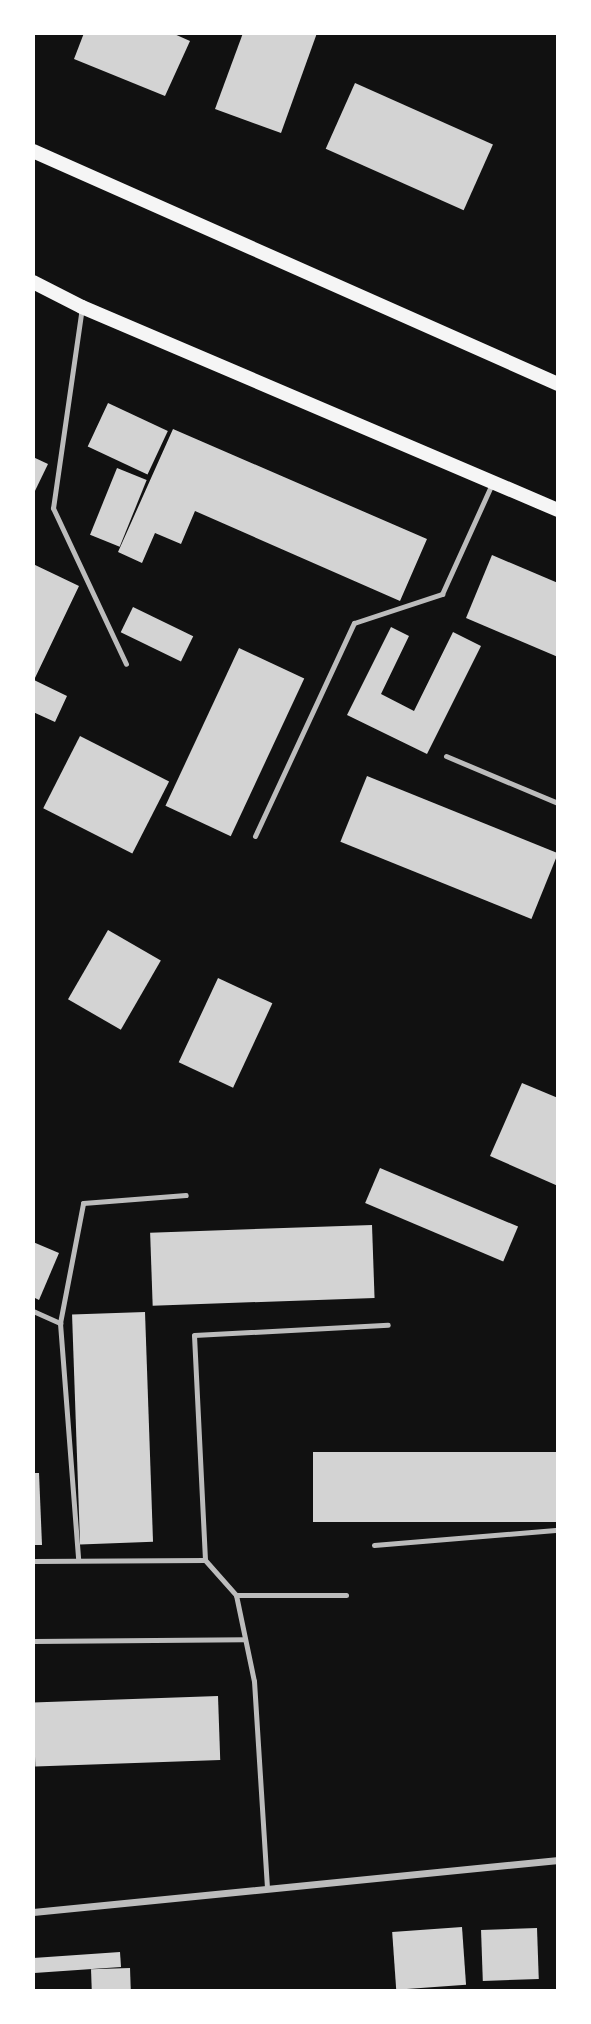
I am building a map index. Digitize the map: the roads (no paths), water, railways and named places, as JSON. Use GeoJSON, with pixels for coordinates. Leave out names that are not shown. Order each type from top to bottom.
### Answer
{"type":"FeatureCollection","features":[{"type":"Feature","properties":{"kind":"main road"},"geometry":{"type":"LineString","coordinates":[[33,151],[558,384]]}},
{"type":"Feature","properties":{"kind":"main road"},"geometry":{"type":"LineString","coordinates":[[33,282],[82,307],[558,510]]}},
{"type":"Feature","properties":{"kind":"street"},"geometry":{"type":"LineString","coordinates":[[33,1912],[558,1860]]}},
{"type":"Feature","properties":{"kind":"lane"},"geometry":{"type":"LineString","coordinates":[[82,307],[53,508],[126,664]]}},
{"type":"Feature","properties":{"kind":"lane"},"geometry":{"type":"LineString","coordinates":[[255,836],[354,623],[442,594],[493,481]]}},
{"type":"Feature","properties":{"kind":"lane"},"geometry":{"type":"LineString","coordinates":[[446,757],[558,803]]}},
{"type":"Feature","properties":{"kind":"lane"},"geometry":{"type":"LineString","coordinates":[[78,1559],[60,1323],[83,1202],[186,1195]]}},
{"type":"Feature","properties":{"kind":"lane"},"geometry":{"type":"LineString","coordinates":[[33,1311],[60,1323]]}},
{"type":"Feature","properties":{"kind":"lane"},"geometry":{"type":"LineString","coordinates":[[267,1889],[254,1681],[236,1595],[205,1560],[194,1335],[388,1325]]}},
{"type":"Feature","properties":{"kind":"lane"},"geometry":{"type":"LineString","coordinates":[[374,1545],[558,1530]]}},
{"type":"Feature","properties":{"kind":"lane"},"geometry":{"type":"LineString","coordinates":[[33,1561],[205,1560]]}},
{"type":"Feature","properties":{"kind":"lane"},"geometry":{"type":"LineString","coordinates":[[236,1595],[346,1595]]}},
{"type":"Feature","properties":{"kind":"lane"},"geometry":{"type":"LineString","coordinates":[[33,1641],[245,1639]]}}]}
